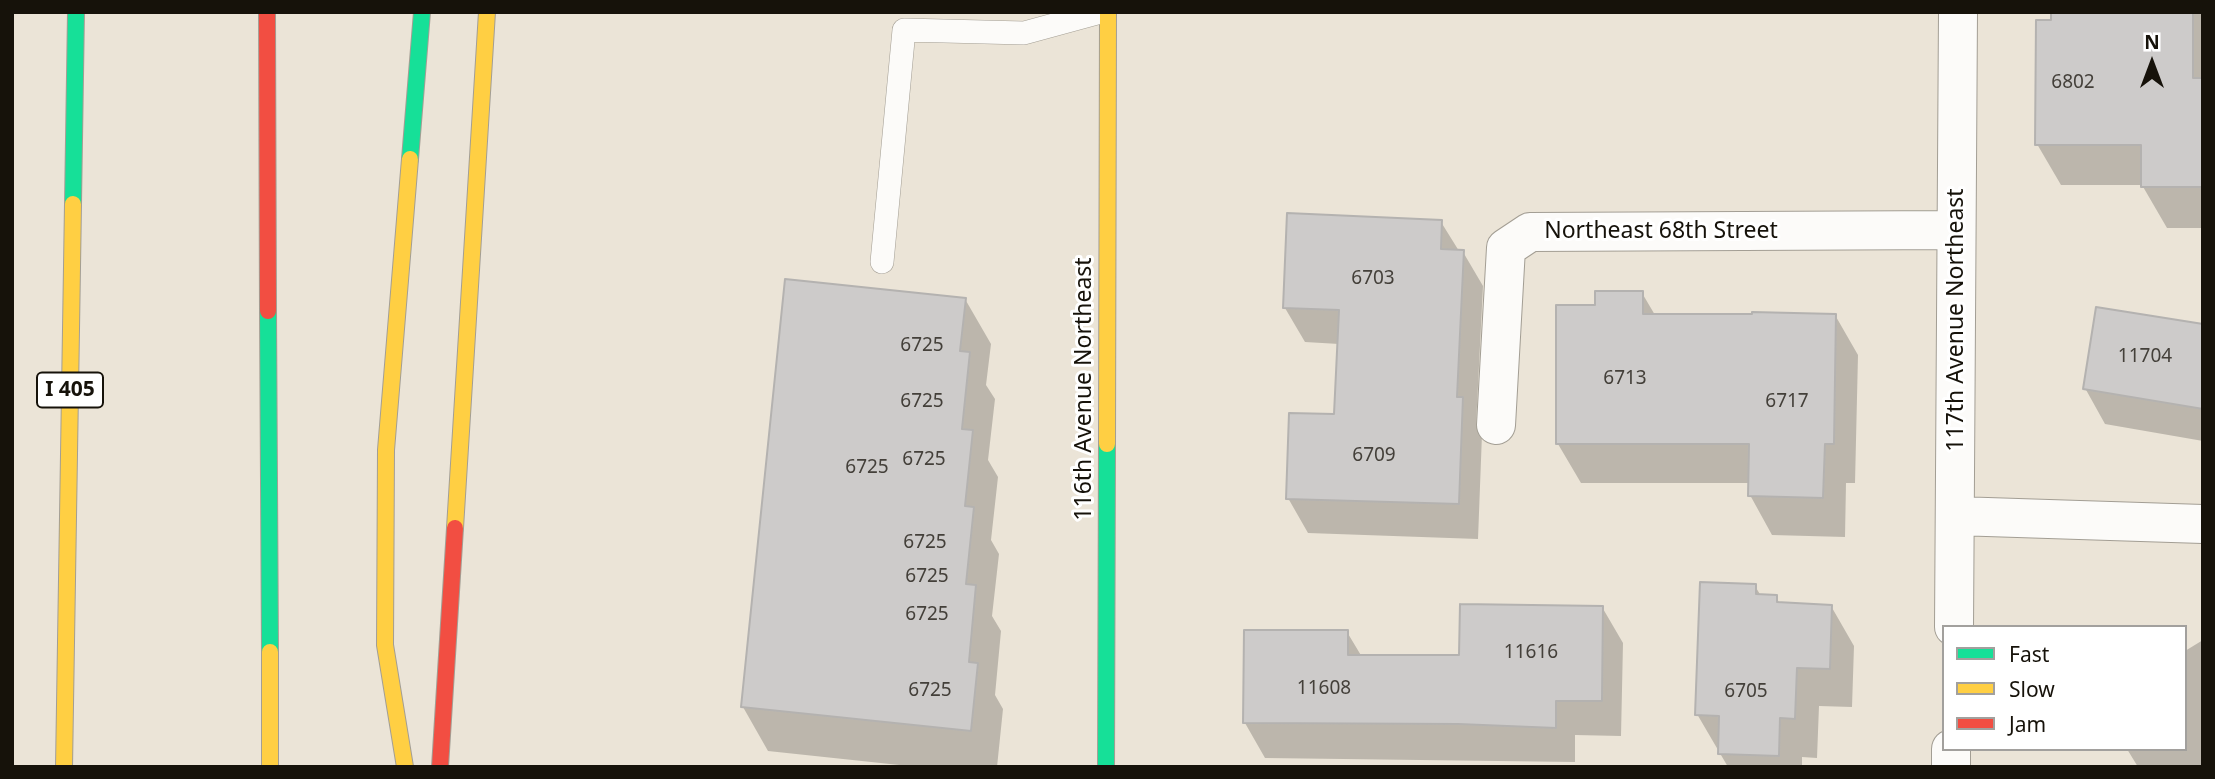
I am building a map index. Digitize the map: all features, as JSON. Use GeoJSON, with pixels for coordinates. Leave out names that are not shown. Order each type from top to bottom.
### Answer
{"type":"FeatureCollection","features":[{"type":"Feature","properties":{"kind":"main road","name":"I 405"},"geometry":{"type":"LineString","coordinates":[[64,767],[76,12]]}},
{"type":"Feature","properties":{"kind":"main road"},"geometry":{"type":"LineString","coordinates":[[267,12],[270,767]]}},
{"type":"Feature","properties":{"kind":"main road"},"geometry":{"type":"LineString","coordinates":[[405,767],[385,645],[386,450],[422,12]]}},
{"type":"Feature","properties":{"kind":"main road"},"geometry":{"type":"LineString","coordinates":[[440,767],[487,12]]}},
{"type":"Feature","properties":{"kind":"main road","name":"116th Avenue Northeast"},"geometry":{"type":"LineString","coordinates":[[1106,767],[1108,12]]}},
{"type":"Feature","properties":{"kind":"street","name":"117th Avenue Northeast"},"geometry":{"type":"LineString","coordinates":[[1954,625],[1958,12]]}},
{"type":"Feature","properties":{"kind":"street","name":"Northeast 68th Street"},"geometry":{"type":"LineString","coordinates":[[1496,425],[1506,248],[1530,232],[1956,230]]}},
{"type":"Feature","properties":{"kind":"street"},"geometry":{"type":"LineString","coordinates":[[1956,516],[2203,524]]}},
{"type":"Feature","properties":{"kind":"lane"},"geometry":{"type":"LineString","coordinates":[[882,262],[904,30],[1024,33],[1101,12]]}},
{"type":"Feature","properties":{"kind":"building"},"geometry":{"type":"Polygon","coordinates":[[[2051,12],[2193,12],[2193,78],[2203,78],[2203,187],[2141,187],[2141,145],[2035,145],[2036,20],[2051,20],[2051,12]]]}},
{"type":"Feature","properties":{"kind":"building"},"geometry":{"type":"Polygon","coordinates":[[[1287,213],[1442,220],[1441,249],[1464,250],[1457,397],[1463,397],[1459,504],[1286,499],[1289,413],[1334,414],[1339,310],[1283,308],[1287,213]]]}},
{"type":"Feature","properties":{"kind":"building"},"geometry":{"type":"Polygon","coordinates":[[[785,279],[966,298],[960,351],[970,352],[962,429],[973,430],[965,506],[974,507],[966,584],[976,585],[969,662],[978,663],[971,731],[741,707],[785,279]]]}},
{"type":"Feature","properties":{"kind":"building"},"geometry":{"type":"Polygon","coordinates":[[[1595,291],[1643,291],[1643,314],[1836,314],[1834,444],[1825,444],[1823,498],[1748,496],[1749,444],[1556,444],[1556,305],[1595,305],[1595,291]]]}},
{"type":"Feature","properties":{"kind":"building"},"geometry":{"type":"Polygon","coordinates":[[[2096,307],[2203,324],[2203,409],[2083,389],[2096,307]]]}},
{"type":"Feature","properties":{"kind":"building"},"geometry":{"type":"Polygon","coordinates":[[[1700,582],[1756,584],[1756,594],[1777,595],[1777,602],[1832,605],[1830,669],[1797,668],[1795,719],[1780,718],[1779,756],[1718,754],[1719,716],[1695,715],[1700,582]]]}},
{"type":"Feature","properties":{"kind":"building"},"geometry":{"type":"Polygon","coordinates":[[[1460,604],[1603,606],[1602,701],[1556,701],[1556,728],[1458,724],[1243,723],[1244,630],[1348,630],[1348,655],[1459,655],[1460,604]]]}},
{"type":"Feature","properties":{"kind":"traffic: fast"},"geometry":{"type":"LineString","coordinates":[[73,204],[76,12]]}},
{"type":"Feature","properties":{"kind":"traffic: fast"},"geometry":{"type":"LineString","coordinates":[[410,159],[422,12]]}},
{"type":"Feature","properties":{"kind":"traffic: fast"},"geometry":{"type":"LineString","coordinates":[[268,311],[270,652]]}},
{"type":"Feature","properties":{"kind":"traffic: fast"},"geometry":{"type":"LineString","coordinates":[[1106,767],[1107,444]]}},
{"type":"Feature","properties":{"kind":"traffic: slow"},"geometry":{"type":"LineString","coordinates":[[455,528],[487,12]]}},
{"type":"Feature","properties":{"kind":"traffic: slow"},"geometry":{"type":"LineString","coordinates":[[1107,444],[1108,12]]}},
{"type":"Feature","properties":{"kind":"traffic: slow"},"geometry":{"type":"LineString","coordinates":[[405,767],[385,645],[386,450],[410,159]]}},
{"type":"Feature","properties":{"kind":"traffic: slow"},"geometry":{"type":"LineString","coordinates":[[64,767],[73,204]]}},
{"type":"Feature","properties":{"kind":"traffic: slow"},"geometry":{"type":"LineString","coordinates":[[270,652],[270,767]]}},
{"type":"Feature","properties":{"kind":"traffic: jam"},"geometry":{"type":"LineString","coordinates":[[267,12],[268,311]]}},
{"type":"Feature","properties":{"kind":"traffic: jam"},"geometry":{"type":"LineString","coordinates":[[440,767],[455,528]]}}]}
